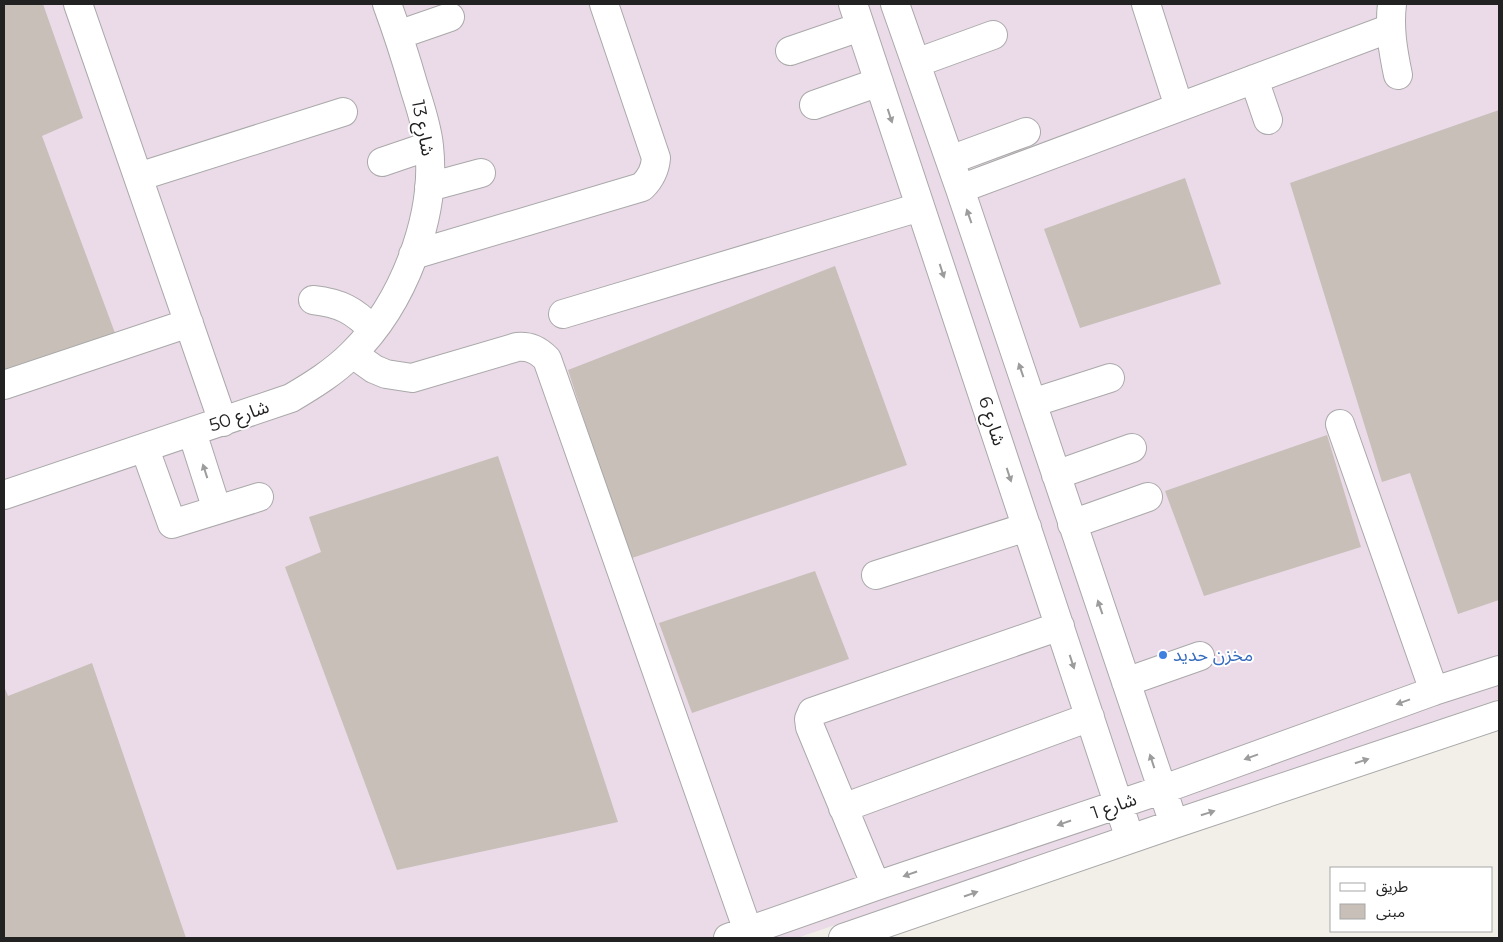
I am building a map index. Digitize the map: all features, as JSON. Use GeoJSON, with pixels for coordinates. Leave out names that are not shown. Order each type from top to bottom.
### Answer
{"type":"FeatureCollection","features":[{"type":"Feature","properties":{"kind":"street"},"geometry":{"type":"LineString","coordinates":[[78,4],[223,422]]}},
{"type":"Feature","properties":{"kind":"street","name":"شارع 13"},"geometry":{"type":"LineString","coordinates":[[387,4],[426,124],[429,146],[429,187],[420,233],[413,255]]}},
{"type":"Feature","properties":{"kind":"street"},"geometry":{"type":"LineString","coordinates":[[413,255],[642,187],[648,181],[655,166],[656,158],[604,4]]}},
{"type":"Feature","properties":{"kind":"street"},"geometry":{"type":"LineString","coordinates":[[895,4],[960,189],[1174,824]]}},
{"type":"Feature","properties":{"kind":"street"},"geometry":{"type":"LineString","coordinates":[[1146,4],[1179,107]]}},
{"type":"Feature","properties":{"kind":"street"},"geometry":{"type":"LineString","coordinates":[[790,51],[856,15]]}},
{"type":"Feature","properties":{"kind":"street","name":"شارع 6"},"geometry":{"type":"LineString","coordinates":[[856,15],[1130,839]]}},
{"type":"Feature","properties":{"kind":"street"},"geometry":{"type":"LineString","coordinates":[[960,189],[1254,79],[1391,16],[1393,52],[1398,75]]}},
{"type":"Feature","properties":{"kind":"street"},"geometry":{"type":"LineString","coordinates":[[398,35],[450,17]]}},
{"type":"Feature","properties":{"kind":"street"},"geometry":{"type":"LineString","coordinates":[[916,63],[993,36]]}},
{"type":"Feature","properties":{"kind":"street"},"geometry":{"type":"LineString","coordinates":[[1254,79],[1268,120]]}},
{"type":"Feature","properties":{"kind":"street"},"geometry":{"type":"LineString","coordinates":[[814,105],[879,82]]}},
{"type":"Feature","properties":{"kind":"street"},"geometry":{"type":"LineString","coordinates":[[138,178],[343,112]]}},
{"type":"Feature","properties":{"kind":"street"},"geometry":{"type":"LineString","coordinates":[[950,160],[1026,132]]}},
{"type":"Feature","properties":{"kind":"street"},"geometry":{"type":"LineString","coordinates":[[382,162],[429,146]]}},
{"type":"Feature","properties":{"kind":"street"},"geometry":{"type":"LineString","coordinates":[[429,187],[481,173]]}},
{"type":"Feature","properties":{"kind":"street"},"geometry":{"type":"LineString","coordinates":[[563,314],[920,207]]}},
{"type":"Feature","properties":{"kind":"street","name":"شارع 50"},"geometry":{"type":"LineString","coordinates":[[4,495],[145,449],[291,398],[324,379],[352,354],[373,330],[389,307],[413,255]]}},
{"type":"Feature","properties":{"kind":"street"},"geometry":{"type":"LineString","coordinates":[[313,300],[330,302],[346,308],[360,316],[373,330]]}},
{"type":"Feature","properties":{"kind":"street"},"geometry":{"type":"LineString","coordinates":[[4,385],[189,323]]}},
{"type":"Feature","properties":{"kind":"street"},"geometry":{"type":"LineString","coordinates":[[352,354],[374,369],[386,374],[412,378],[517,347],[526,346],[534,349],[547,359],[738,935]]}},
{"type":"Feature","properties":{"kind":"street"},"geometry":{"type":"LineString","coordinates":[[1032,403],[1110,378]]}},
{"type":"Feature","properties":{"kind":"street"},"geometry":{"type":"LineString","coordinates":[[1340,424],[1434,691]]}},
{"type":"Feature","properties":{"kind":"street"},"geometry":{"type":"LineString","coordinates":[[192,432],[218,510]]}},
{"type":"Feature","properties":{"kind":"street"},"geometry":{"type":"LineString","coordinates":[[1056,475],[1132,448]]}},
{"type":"Feature","properties":{"kind":"street"},"geometry":{"type":"LineString","coordinates":[[145,449],[172,524],[259,497]]}},
{"type":"Feature","properties":{"kind":"street"},"geometry":{"type":"LineString","coordinates":[[1072,524],[1148,497]]}},
{"type":"Feature","properties":{"kind":"street"},"geometry":{"type":"LineString","coordinates":[[876,574],[1027,527]]}},
{"type":"Feature","properties":{"kind":"street"},"geometry":{"type":"LineString","coordinates":[[876,886],[810,727],[809,719],[812,712],[1060,626]]}},
{"type":"Feature","properties":{"kind":"street"},"geometry":{"type":"LineString","coordinates":[[1126,682],[1200,656]]}},
{"type":"Feature","properties":{"kind":"street","name":"شارع 1"},"geometry":{"type":"LineString","coordinates":[[738,935],[876,886],[1161,790],[1434,691],[1499,670]]}},
{"type":"Feature","properties":{"kind":"street","name":"شارع 1"},"geometry":{"type":"LineString","coordinates":[[843,938],[1174,824],[1499,716]]}},
{"type":"Feature","properties":{"kind":"street"},"geometry":{"type":"LineString","coordinates":[[843,808],[1090,717]]}},
{"type":"Feature","properties":{"kind":"street"},"geometry":{"type":"LineString","coordinates":[[833,901],[843,938]]}},
{"type":"Feature","properties":{"kind":"shaded area"},"geometry":{"type":"Polygon","coordinates":[[[4,4],[1499,4],[1499,699],[797,938],[4,938],[4,4]]]}},
{"type":"Feature","properties":{"kind":"building"},"geometry":{"type":"Polygon","coordinates":[[[4,4],[43,4],[83,118],[42,136],[115,333],[4,371],[4,4]]]}},
{"type":"Feature","properties":{"kind":"building"},"geometry":{"type":"Polygon","coordinates":[[[1499,110],[1499,600],[1458,614],[1410,473],[1382,482],[1290,183],[1499,110]]]}},
{"type":"Feature","properties":{"kind":"building"},"geometry":{"type":"Polygon","coordinates":[[[1185,178],[1221,284],[1080,328],[1044,229],[1185,178]]]}},
{"type":"Feature","properties":{"kind":"building"},"geometry":{"type":"Polygon","coordinates":[[[835,266],[907,465],[629,559],[568,370],[835,266]]]}},
{"type":"Feature","properties":{"kind":"building"},"geometry":{"type":"Polygon","coordinates":[[[1327,435],[1361,547],[1204,596],[1165,491],[1327,435]]]}},
{"type":"Feature","properties":{"kind":"building"},"geometry":{"type":"Polygon","coordinates":[[[498,456],[618,822],[397,870],[285,567],[321,552],[309,517],[498,456]]]}},
{"type":"Feature","properties":{"kind":"building"},"geometry":{"type":"Polygon","coordinates":[[[815,571],[849,659],[692,713],[659,623],[815,571]]]}},
{"type":"Feature","properties":{"kind":"building"},"geometry":{"type":"Polygon","coordinates":[[[92,663],[186,938],[4,938],[4,686],[8,696],[92,663]]]}},
{"type":"Feature","properties":{"kind":"place","name":"مخزن حديد"},"geometry":{"type":"Point","coordinates":[1163,655]}}]}
